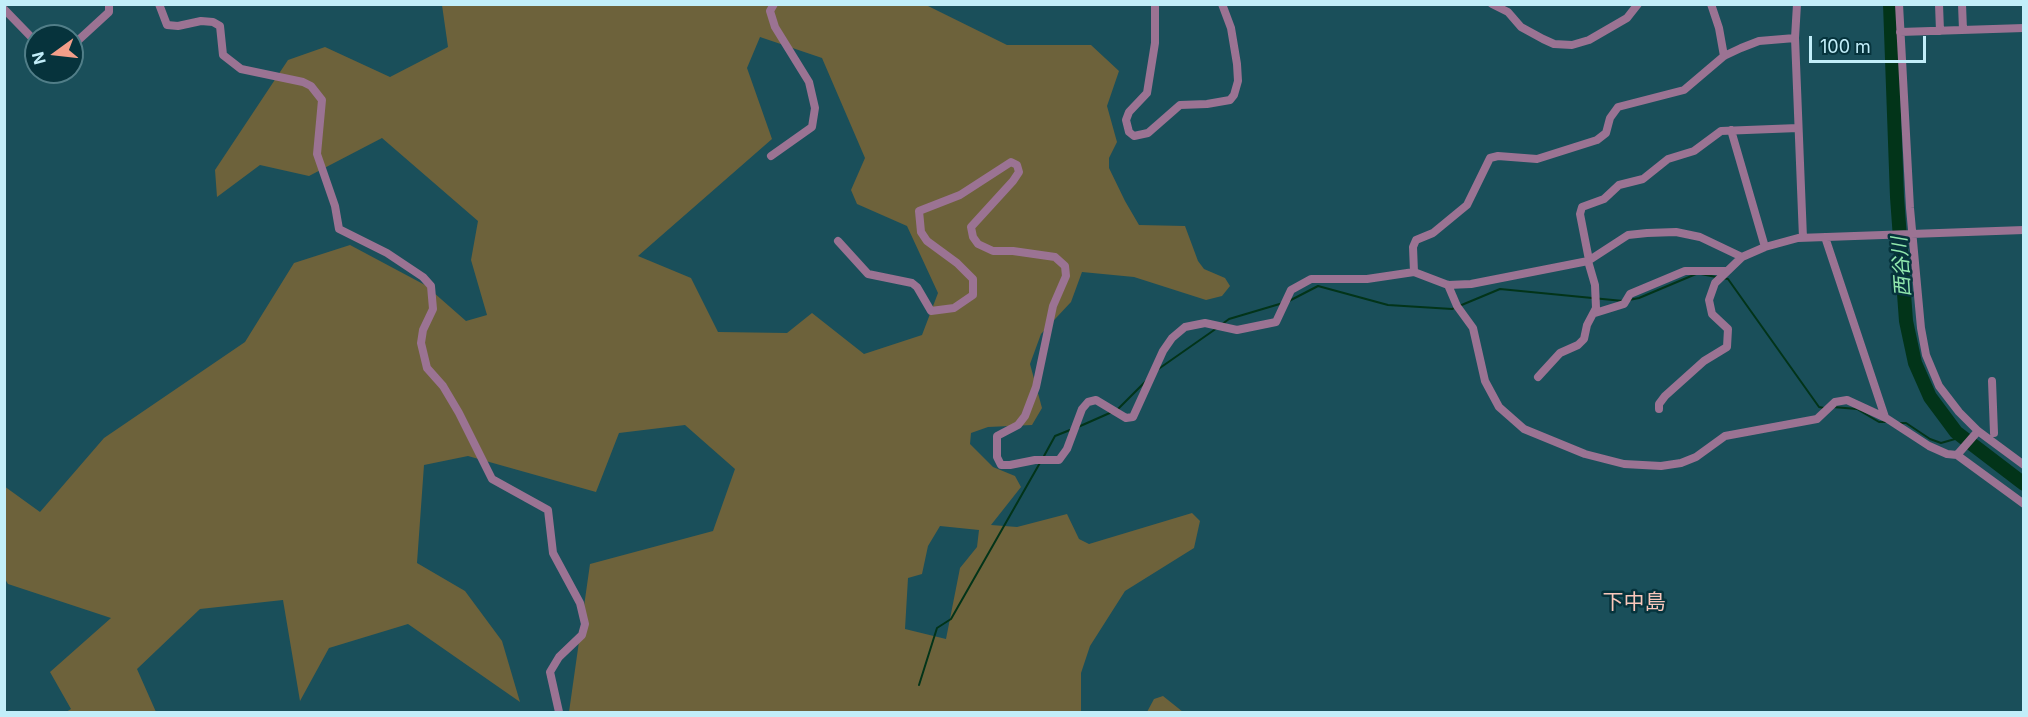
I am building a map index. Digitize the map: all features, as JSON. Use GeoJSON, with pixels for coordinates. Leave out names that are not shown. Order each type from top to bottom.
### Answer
{"type":"FeatureCollection","features":[{"type":"Feature","properties":{"kind":"street"},"geometry":{"type":"LineString","coordinates":[[84,35],[109,12],[109,4]]}},
{"type":"Feature","properties":{"kind":"street"},"geometry":{"type":"LineString","coordinates":[[159,4],[167,25],[178,26],[201,21],[213,22],[220,26],[223,55],[241,69],[303,82],[311,86],[322,100],[318,154],[335,206],[339,229],[387,254],[423,277],[431,286],[433,309],[423,330],[421,343],[427,368],[443,386],[459,413],[492,479],[548,510],[553,553],[580,603],[585,624],[582,635],[559,657],[550,672],[559,712]]}},
{"type":"Feature","properties":{"kind":"street"},"geometry":{"type":"LineString","coordinates":[[771,156],[812,127],[815,108],[809,82],[775,27],[770,11],[774,4]]}},
{"type":"Feature","properties":{"kind":"street"},"geometry":{"type":"LineString","coordinates":[[1155,4],[1155,43],[1147,93],[1129,112],[1126,120],[1129,132],[1134,136],[1148,133],[1180,105],[1230,100],[1234,95],[1238,81],[1237,64],[1231,28],[1222,4]]}},
{"type":"Feature","properties":{"kind":"street"},"geometry":{"type":"LineString","coordinates":[[1492,4],[1508,12],[1527,31],[1548,42],[1566,45],[1589,40],[1627,18],[1638,4]]}},
{"type":"Feature","properties":{"kind":"street"},"geometry":{"type":"LineString","coordinates":[[1711,4],[1725,56]]}},
{"type":"Feature","properties":{"kind":"street"},"geometry":{"type":"LineString","coordinates":[[1797,4],[1795,38],[1803,238]]}},
{"type":"Feature","properties":{"kind":"street"},"geometry":{"type":"LineString","coordinates":[[1899,4],[1921,328],[1931,371],[1944,394],[1978,430],[2024,465]]}},
{"type":"Feature","properties":{"kind":"street"},"geometry":{"type":"LineString","coordinates":[[1939,4],[1940,31]]}},
{"type":"Feature","properties":{"kind":"street"},"geometry":{"type":"LineString","coordinates":[[1962,4],[1963,30]]}},
{"type":"Feature","properties":{"kind":"street"},"geometry":{"type":"LineString","coordinates":[[4,9],[24,30]]}},
{"type":"Feature","properties":{"kind":"street"},"geometry":{"type":"LineString","coordinates":[[1900,32],[2024,28]]}},
{"type":"Feature","properties":{"kind":"street"},"geometry":{"type":"LineString","coordinates":[[1414,272],[1413,247],[1416,240],[1432,233],[1467,205],[1490,158],[1498,156],[1537,159],[1597,140],[1606,133],[1610,117],[1618,107],[1684,90],[1694,79],[1711,69],[1725,56],[1759,41],[1795,38]]}},
{"type":"Feature","properties":{"kind":"street"},"geometry":{"type":"LineString","coordinates":[[1538,377],[1560,353],[1582,341],[1587,325],[1595,313],[1595,289],[1580,214],[1581,208],[1605,198],[1619,185],[1644,178],[1668,159],[1694,151],[1717,132],[1798,128]]}},
{"type":"Feature","properties":{"kind":"street"},"geometry":{"type":"LineString","coordinates":[[1731,130],[1765,247]]}},
{"type":"Feature","properties":{"kind":"street"},"geometry":{"type":"LineString","coordinates":[[838,241],[868,274],[912,283],[917,287],[930,311],[954,308],[973,295],[973,279],[927,241],[921,232],[920,211],[960,195],[1011,162],[1017,165],[1019,172],[1013,181],[971,227],[973,237],[978,244],[993,251],[1013,250],[1055,257],[1065,266],[1066,276],[1053,306],[1036,387],[1025,416],[1018,425],[997,436],[997,456],[1000,465],[1059,460],[1067,449],[1082,409],[1088,402],[1096,400],[1126,418],[1133,417],[1163,351],[1172,338],[1185,327],[1205,323],[1238,330],[1276,322],[1292,290],[1311,279],[1367,279],[1414,272],[1448,285],[1471,285],[1589,261],[1628,235],[1664,232],[1700,237],[1742,257]]}},
{"type":"Feature","properties":{"kind":"street"},"geometry":{"type":"LineString","coordinates":[[1659,409],[1659,404],[1665,396],[1704,361],[1727,347],[1728,329],[1712,314],[1709,300],[1713,287],[1742,257],[1765,247],[1803,238],[2024,230]]}},
{"type":"Feature","properties":{"kind":"street"},"geometry":{"type":"LineString","coordinates":[[1825,237],[1885,417]]}},
{"type":"Feature","properties":{"kind":"street"},"geometry":{"type":"LineString","coordinates":[[1595,313],[1623,304],[1630,294],[1685,271],[1726,271]]}},
{"type":"Feature","properties":{"kind":"street"},"geometry":{"type":"LineString","coordinates":[[1448,285],[1457,306],[1473,328],[1485,381],[1499,406],[1524,429],[1585,454],[1624,464],[1661,466],[1681,463],[1695,457],[1725,436],[1817,419],[1832,404],[1844,399],[1885,417],[1929,446],[1947,454],[1958,455],[2024,504]]}},
{"type":"Feature","properties":{"kind":"street"},"geometry":{"type":"LineString","coordinates":[[1992,381],[1994,433]]}},
{"type":"Feature","properties":{"kind":"street"},"geometry":{"type":"LineString","coordinates":[[1958,455],[1978,430]]}},
{"type":"Feature","properties":{"kind":"shaded area"},"geometry":{"type":"Polygon","coordinates":[[[442,5],[926,5],[1007,45],[1091,45],[1119,71],[1107,106],[1117,142],[1109,158],[1109,168],[1125,201],[1139,225],[1185,226],[1198,261],[1204,269],[1225,278],[1230,286],[1222,296],[1206,300],[1134,277],[1082,272],[1071,302],[1041,334],[1030,364],[1042,408],[1032,425],[988,427],[971,433],[970,444],[993,467],[1015,476],[1021,487],[991,525],[1017,527],[1067,514],[1079,539],[1089,544],[1192,513],[1200,521],[1194,548],[1125,591],[1090,646],[1081,673],[1081,712],[569,712],[590,564],[713,531],[735,469],[685,425],[619,433],[596,492],[468,456],[424,465],[417,563],[465,591],[502,641],[520,702],[408,624],[329,648],[300,701],[283,600],[200,609],[137,669],[156,712],[66,712],[71,709],[50,672],[111,618],[8,584],[5,579],[4,486],[40,512],[104,438],[245,342],[294,263],[350,245],[425,285],[466,321],[487,315],[471,260],[478,221],[382,138],[309,176],[260,165],[217,197],[215,170],[288,60],[325,47],[390,77],[448,47],[442,5]],[[760,37],[747,68],[772,139],[638,256],[691,278],[718,332],[787,333],[812,313],[864,354],[922,335],[938,293],[907,226],[857,204],[851,190],[865,158],[822,58],[760,37]],[[940,526],[928,546],[922,574],[908,578],[905,629],[946,639],[960,568],[977,547],[979,530],[940,526]]]}},
{"type":"Feature","properties":{"kind":"shaded area"},"geometry":{"type":"Polygon","coordinates":[[[1163,696],[1183,712],[1147,712],[1154,699],[1163,696]]]}},
{"type":"Feature","properties":{"kind":"waterway","name":"西谷川"},"geometry":{"type":"LineString","coordinates":[[1890,4],[1897,197],[1906,321],[1915,363],[1930,397],[1956,432],[2024,484]]}},
{"type":"Feature","properties":{"kind":"waterway"},"geometry":{"type":"LineString","coordinates":[[1629,300],[1696,274]]}},
{"type":"Feature","properties":{"kind":"waterway"},"geometry":{"type":"LineString","coordinates":[[1701,274],[1716,277]]}},
{"type":"Feature","properties":{"kind":"waterway"},"geometry":{"type":"LineString","coordinates":[[1722,278],[1728,279],[1819,407],[1824,408]]}},
{"type":"Feature","properties":{"kind":"waterway"},"geometry":{"type":"LineString","coordinates":[[1289,301],[1318,286],[1388,305],[1452,309],[1500,289],[1623,301]]}},
{"type":"Feature","properties":{"kind":"waterway"},"geometry":{"type":"LineString","coordinates":[[1221,325],[1229,319],[1283,303]]}},
{"type":"Feature","properties":{"kind":"waterway"},"geometry":{"type":"LineString","coordinates":[[1157,370],[1217,328]]}},
{"type":"Feature","properties":{"kind":"waterway"},"geometry":{"type":"LineString","coordinates":[[1117,410],[1147,380]]}},
{"type":"Feature","properties":{"kind":"waterway"},"geometry":{"type":"LineString","coordinates":[[1833,407],[1857,409],[1879,422],[1886,422]]}},
{"type":"Feature","properties":{"kind":"waterway"},"geometry":{"type":"LineString","coordinates":[[1078,427],[1112,412]]}},
{"type":"Feature","properties":{"kind":"waterway"},"geometry":{"type":"LineString","coordinates":[[1898,423],[1906,423],[1930,439],[1941,443],[1962,437]]}},
{"type":"Feature","properties":{"kind":"waterway"},"geometry":{"type":"LineString","coordinates":[[1044,456],[1055,436],[1070,430]]}},
{"type":"Feature","properties":{"kind":"waterway"},"geometry":{"type":"LineString","coordinates":[[919,685],[937,628],[951,619],[1041,461]]}},
{"type":"Feature","properties":{"kind":"district","name":"下中島"},"geometry":{"type":"Point","coordinates":[1634,603]}}]}
